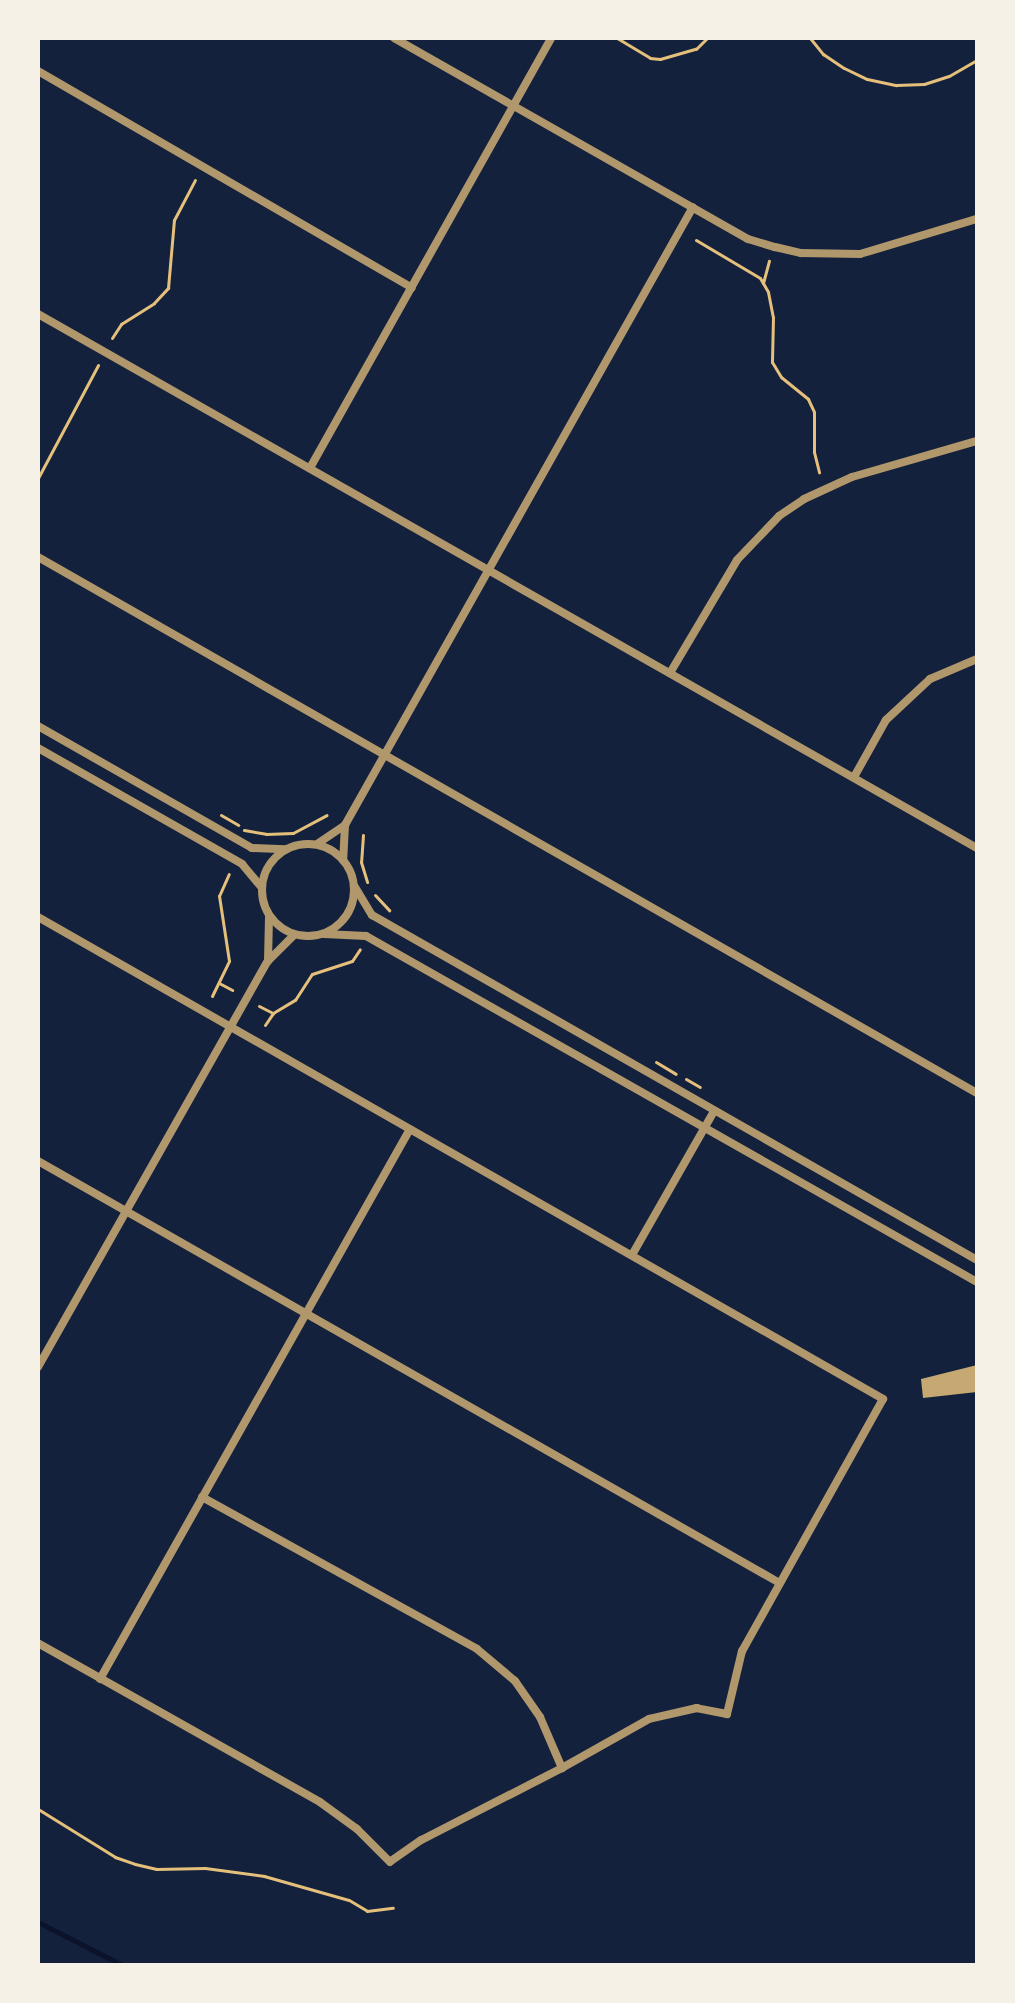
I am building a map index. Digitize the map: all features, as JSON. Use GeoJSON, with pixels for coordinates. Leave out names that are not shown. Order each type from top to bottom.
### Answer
{"type":"FeatureCollection","features":[{"type":"Feature","properties":{"kind":"street"},"geometry":{"type":"LineString","coordinates":[[394,38],[748,239],[801,253],[860,254],[977,219]]}},
{"type":"Feature","properties":{"kind":"street"},"geometry":{"type":"LineString","coordinates":[[310,468],[551,38]]}},
{"type":"Feature","properties":{"kind":"street"},"geometry":{"type":"LineString","coordinates":[[38,71],[412,288]]}},
{"type":"Feature","properties":{"kind":"street"},"geometry":{"type":"LineString","coordinates":[[693,207],[345,825],[343,860],[372,915],[977,1260]]}},
{"type":"Feature","properties":{"kind":"street"},"geometry":{"type":"LineString","coordinates":[[38,314],[977,848]]}},
{"type":"Feature","properties":{"kind":"street"},"geometry":{"type":"LineString","coordinates":[[670,673],[737,560],[779,516],[804,499],[852,477],[977,441]]}},
{"type":"Feature","properties":{"kind":"street"},"geometry":{"type":"LineString","coordinates":[[38,557],[977,1093]]}},
{"type":"Feature","properties":{"kind":"street"},"geometry":{"type":"LineString","coordinates":[[854,777],[886,720],[930,679],[977,659]]}},
{"type":"Feature","properties":{"kind":"street"},"geometry":{"type":"LineString","coordinates":[[38,726],[252,848],[286,849],[317,844],[345,825]]}},
{"type":"Feature","properties":{"kind":"street"},"geometry":{"type":"LineString","coordinates":[[38,748],[242,864],[261,887],[269,917],[268,961]]}},
{"type":"Feature","properties":{"kind":"street"},"geometry":{"type":"LineString","coordinates":[[317,844],[343,860]]}},
{"type":"Feature","properties":{"kind":"street"},"geometry":{"type":"LineString","coordinates":[[261,887],[265,872],[286,849]]}},
{"type":"Feature","properties":{"kind":"street"},"geometry":{"type":"LineString","coordinates":[[324,934],[347,916],[355,887]]}},
{"type":"Feature","properties":{"kind":"street"},"geometry":{"type":"LineString","coordinates":[[38,917],[883,1399],[742,1651],[727,1714],[697,1708],[649,1719],[562,1768],[421,1840],[390,1862],[357,1829],[320,1802],[38,1643]]}},
{"type":"Feature","properties":{"kind":"street"},"geometry":{"type":"LineString","coordinates":[[269,917],[294,935],[366,936],[977,1282]]}},
{"type":"Feature","properties":{"kind":"street"},"geometry":{"type":"LineString","coordinates":[[38,1367],[268,961],[294,935]]}},
{"type":"Feature","properties":{"kind":"street"},"geometry":{"type":"LineString","coordinates":[[632,1255],[714,1111]]}},
{"type":"Feature","properties":{"kind":"street"},"geometry":{"type":"LineString","coordinates":[[100,1679],[410,1129]]}},
{"type":"Feature","properties":{"kind":"street"},"geometry":{"type":"LineString","coordinates":[[38,1161],[778,1582]]}},
{"type":"Feature","properties":{"kind":"street"},"geometry":{"type":"LineString","coordinates":[[202,1497],[477,1649],[515,1681],[540,1717],[562,1768]]}},
{"type":"Feature","properties":{"kind":"path"},"geometry":{"type":"LineString","coordinates":[[617,38],[650,58],[660,59],[696,49],[707,38]]}},
{"type":"Feature","properties":{"kind":"path"},"geometry":{"type":"LineString","coordinates":[[810,38],[823,54],[844,68],[867,79],[896,85],[924,84],[949,76],[977,60]]}},
{"type":"Feature","properties":{"kind":"path"},"geometry":{"type":"LineString","coordinates":[[112,338],[121,324],[154,303],[168,288],[174,220],[195,180]]}},
{"type":"Feature","properties":{"kind":"path"},"geometry":{"type":"LineString","coordinates":[[696,240],[763,283],[772,304],[772,362],[781,377],[808,399],[814,412],[814,452],[819,472]]}},
{"type":"Feature","properties":{"kind":"path"},"geometry":{"type":"LineString","coordinates":[[763,283],[769,261]]}},
{"type":"Feature","properties":{"kind":"path"},"geometry":{"type":"LineString","coordinates":[[38,478],[98,365]]}},
{"type":"Feature","properties":{"kind":"path"},"geometry":{"type":"LineString","coordinates":[[215,813],[244,830],[278,834],[306,828],[327,815]]}},
{"type":"Feature","properties":{"kind":"path"},"geometry":{"type":"LineString","coordinates":[[363,835],[361,862],[369,884]]}},
{"type":"Feature","properties":{"kind":"path"},"geometry":{"type":"LineString","coordinates":[[212,996],[227,969],[229,953],[219,896],[229,874]]}},
{"type":"Feature","properties":{"kind":"path"},"geometry":{"type":"LineString","coordinates":[[373,893],[393,916]]}},
{"type":"Feature","properties":{"kind":"path"},"geometry":{"type":"LineString","coordinates":[[265,1025],[273,1013],[295,1000],[312,974],[352,961],[360,949]]}},
{"type":"Feature","properties":{"kind":"path"},"geometry":{"type":"LineString","coordinates":[[219,983],[232,990]]}},
{"type":"Feature","properties":{"kind":"path"},"geometry":{"type":"LineString","coordinates":[[259,1006],[273,1013]]}},
{"type":"Feature","properties":{"kind":"path"},"geometry":{"type":"LineString","coordinates":[[651,1061],[661,1063],[679,1077],[693,1081],[702,1090]]}},
{"type":"Feature","properties":{"kind":"path"},"geometry":{"type":"LineString","coordinates":[[38,1809],[115,1857],[135,1864],[156,1869],[205,1868],[264,1876],[349,1900],[367,1911],[393,1908]]}},
{"type":"Feature","properties":{"kind":"building"},"geometry":{"type":"Polygon","coordinates":[[[977,1365],[977,1392],[923,1398],[921,1379],[977,1365]]]}},
{"type":"Feature","properties":{"kind":"waterway"},"geometry":{"type":"LineString","coordinates":[[38,1922],[122,1965]]}}]}
